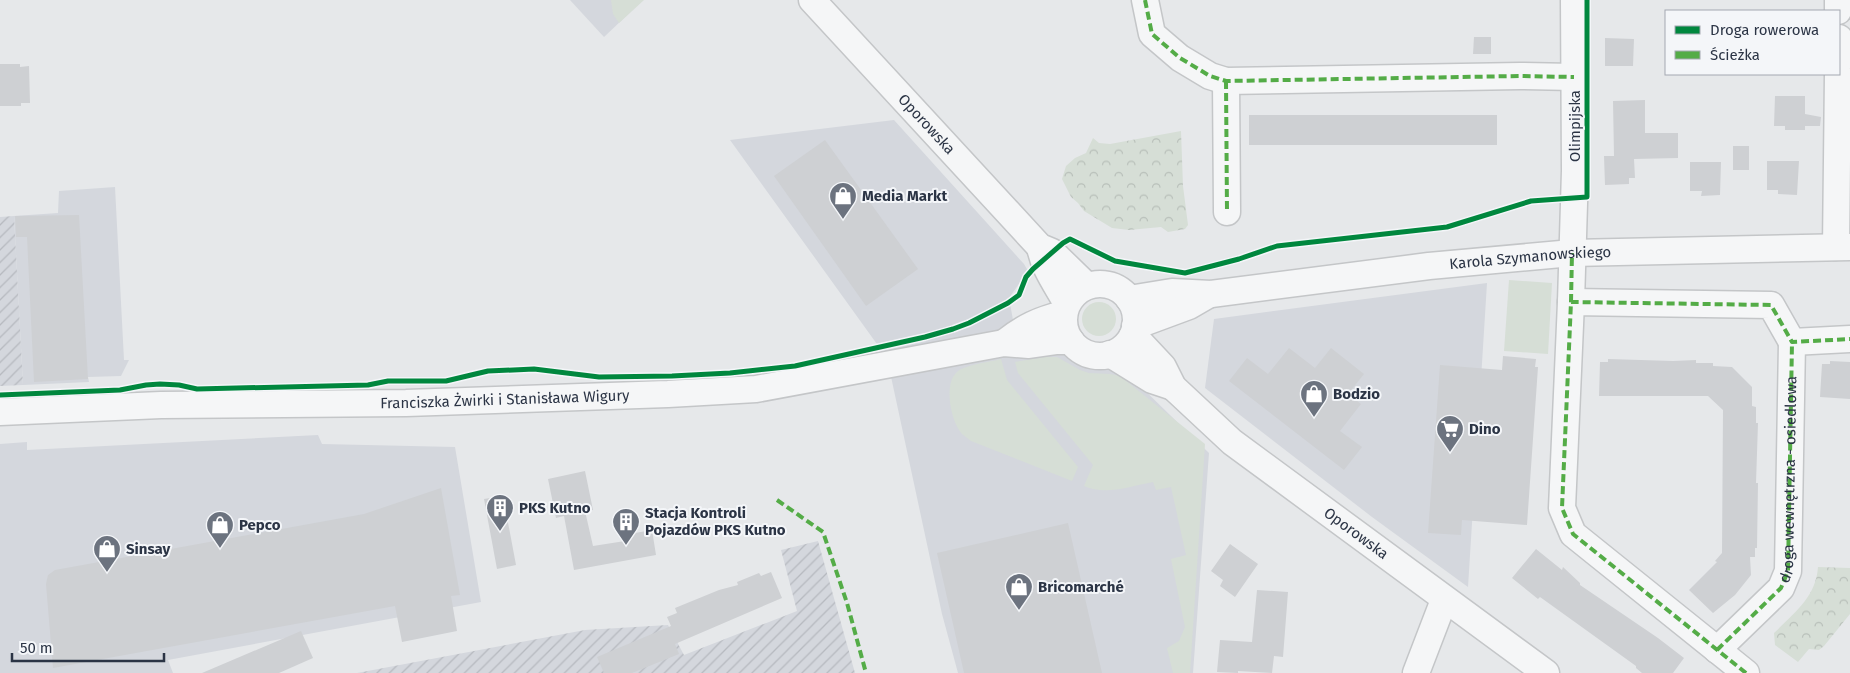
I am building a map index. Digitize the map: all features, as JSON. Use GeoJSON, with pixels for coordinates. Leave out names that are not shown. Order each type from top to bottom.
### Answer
{"type":"FeatureCollection","features":[{"type":"Feature","properties":{"kind":"street","name":"Oporowska"},"geometry":{"type":"LineString","coordinates":[[812,0],[1040,247],[1052,252],[1087,286]]}},
{"type":"Feature","properties":{"kind":"street"},"geometry":{"type":"LineString","coordinates":[[1145,0],[1152,34],[1180,58],[1210,76],[1226,82],[1520,76],[1574,78]]}},
{"type":"Feature","properties":{"kind":"street","name":"Olimpijska"},"geometry":{"type":"LineString","coordinates":[[1574,0],[1575,171],[1562,508],[1573,534],[1717,650]]}},
{"type":"Feature","properties":{"kind":"street"},"geometry":{"type":"LineString","coordinates":[[1838,75],[1843,247]]}},
{"type":"Feature","properties":{"kind":"street"},"geometry":{"type":"LineString","coordinates":[[1226,82],[1228,212]]}},
{"type":"Feature","properties":{"kind":"street","name":"Oporowska"},"geometry":{"type":"LineString","coordinates":[[1040,247],[1042,261],[1066,309]]}},
{"type":"Feature","properties":{"kind":"street","name":"Karola Szymanowskiego"},"geometry":{"type":"LineString","coordinates":[[1129,299],[1172,292],[1211,294],[1428,266],[1572,253],[1843,247]]}},
{"type":"Feature","properties":{"kind":"street"},"geometry":{"type":"LineString","coordinates":[[1100,284],[1113,287],[1125,294],[1129,299],[1134,309],[1134,330],[1123,347],[1110,354],[1095,356],[1081,351],[1071,341],[1065,328],[1066,309],[1078,292],[1087,286],[1100,284]]}},
{"type":"Feature","properties":{"kind":"street","name":"Karola Szymanowskiego"},"geometry":{"type":"LineString","coordinates":[[1134,330],[1189,306],[1211,294]]}},
{"type":"Feature","properties":{"kind":"street"},"geometry":{"type":"LineString","coordinates":[[1571,302],[1771,306],[1792,342],[1850,339]]}},
{"type":"Feature","properties":{"kind":"street","name":"Franciszka Żwirki i Stanisława Wigury"},"geometry":{"type":"LineString","coordinates":[[1004,343],[1021,329],[1066,309]]}},
{"type":"Feature","properties":{"kind":"street","name":"Oporowska"},"geometry":{"type":"LineString","coordinates":[[1134,330],[1163,367],[1173,387],[1232,442],[1444,600],[1546,673]]}},
{"type":"Feature","properties":{"kind":"street","name":"Franciszka Żwirki i Stanisława Wigury"},"geometry":{"type":"LineString","coordinates":[[0,412],[160,405],[406,403],[756,389],[1004,343],[1029,345],[1071,341]]}},
{"type":"Feature","properties":{"kind":"street","name":"droga wewnętrzna - osiedlowa"},"geometry":{"type":"LineString","coordinates":[[1717,650],[1781,588],[1788,571],[1792,342]]}},
{"type":"Feature","properties":{"kind":"street","name":"Oporowska"},"geometry":{"type":"LineString","coordinates":[[1110,354],[1152,380],[1173,387]]}},
{"type":"Feature","properties":{"kind":"street"},"geometry":{"type":"LineString","coordinates":[[1416,673],[1444,600]]}},
{"type":"Feature","properties":{"kind":"street"},"geometry":{"type":"LineString","coordinates":[[1717,650],[1746,673]]}},
{"type":"Feature","properties":{"kind":"shaded area"},"geometry":{"type":"Polygon","coordinates":[[[570,0],[643,0],[604,37],[570,0]]]}},
{"type":"Feature","properties":{"kind":"shaded area"},"geometry":{"type":"Polygon","coordinates":[[[894,120],[1024,264],[1028,271],[1009,298],[1019,353],[1060,350],[1132,378],[1209,453],[1193,673],[958,673],[942,614],[887,358],[730,140],[894,120]]]}},
{"type":"Feature","properties":{"kind":"shaded area"},"geometry":{"type":"Polygon","coordinates":[[[115,187],[124,360],[129,360],[121,376],[88,377],[89,382],[23,385],[14,216],[58,213],[59,191],[115,187]]]}},
{"type":"Feature","properties":{"kind":"shaded area"},"geometry":{"type":"Polygon","coordinates":[[[14,216],[23,385],[0,386],[0,217],[14,216]]]}},
{"type":"Feature","properties":{"kind":"shaded area"},"geometry":{"type":"Polygon","coordinates":[[[1487,283],[1468,587],[1372,517],[1205,388],[1214,319],[1487,283]]]}},
{"type":"Feature","properties":{"kind":"shaded area"},"geometry":{"type":"Polygon","coordinates":[[[318,435],[322,444],[455,447],[481,602],[168,660],[173,673],[0,673],[0,444],[27,442],[27,450],[318,435]]]}},
{"type":"Feature","properties":{"kind":"shaded area"},"geometry":{"type":"Polygon","coordinates":[[[818,541],[855,673],[357,673],[585,630],[668,625],[684,655],[797,611],[781,550],[818,541]]]}},
{"type":"Feature","properties":{"kind":"green space"},"geometry":{"type":"Polygon","coordinates":[[[611,0],[644,0],[619,23],[613,14],[611,0]]]}},
{"type":"Feature","properties":{"kind":"green space"},"geometry":{"type":"Polygon","coordinates":[[[1181,131],[1183,186],[1188,225],[1185,229],[1168,232],[1161,227],[1129,230],[1112,228],[1084,211],[1071,197],[1062,179],[1066,166],[1075,158],[1086,153],[1093,138],[1099,143],[1110,144],[1181,131]]]}},
{"type":"Feature","properties":{"kind":"green space"},"geometry":{"type":"Polygon","coordinates":[[[1509,280],[1552,283],[1548,354],[1504,351],[1509,280]]]}},
{"type":"Feature","properties":{"kind":"green space"},"geometry":{"type":"Polygon","coordinates":[[[1099,302],[1106,303],[1111,307],[1115,312],[1115,326],[1111,331],[1106,335],[1099,336],[1092,335],[1087,331],[1083,326],[1082,319],[1083,312],[1087,307],[1092,303],[1099,302]]]}},
{"type":"Feature","properties":{"kind":"green space"},"geometry":{"type":"Polygon","coordinates":[[[1044,357],[1057,357],[1089,373],[1120,376],[1205,444],[1190,673],[1173,673],[1167,648],[1179,641],[1185,627],[1171,559],[1186,555],[1171,487],[1156,490],[1153,482],[1109,490],[1092,489],[1084,486],[1093,465],[1018,373],[1015,362],[1044,357]]]}},
{"type":"Feature","properties":{"kind":"green space"},"geometry":{"type":"Polygon","coordinates":[[[1001,359],[1007,380],[1078,467],[1072,481],[971,441],[958,428],[950,403],[950,385],[953,378],[957,372],[965,367],[1001,359]]]}},
{"type":"Feature","properties":{"kind":"green space"},"geometry":{"type":"Polygon","coordinates":[[[1818,567],[1850,568],[1850,614],[1824,646],[1819,650],[1809,649],[1798,662],[1775,645],[1774,633],[1803,604],[1813,587],[1818,567]]]}},
{"type":"Feature","properties":{"kind":"building"},"geometry":{"type":"Polygon","coordinates":[[[1474,37],[1491,37],[1491,54],[1473,54],[1474,37]]]}},
{"type":"Feature","properties":{"kind":"building"},"geometry":{"type":"Polygon","coordinates":[[[1605,38],[1634,39],[1633,66],[1605,66],[1605,38]]]}},
{"type":"Feature","properties":{"kind":"building"},"geometry":{"type":"Polygon","coordinates":[[[0,64],[20,64],[20,67],[29,66],[30,103],[21,103],[21,106],[0,106],[0,64]]]}},
{"type":"Feature","properties":{"kind":"building"},"geometry":{"type":"Polygon","coordinates":[[[1775,96],[1805,96],[1805,114],[1821,117],[1820,126],[1805,126],[1805,130],[1785,130],[1785,126],[1774,126],[1775,96]]]}},
{"type":"Feature","properties":{"kind":"building"},"geometry":{"type":"Polygon","coordinates":[[[1645,100],[1645,133],[1678,133],[1678,158],[1634,159],[1635,178],[1629,178],[1629,184],[1605,185],[1604,156],[1614,156],[1613,101],[1645,100]]]}},
{"type":"Feature","properties":{"kind":"building"},"geometry":{"type":"Polygon","coordinates":[[[1249,115],[1497,115],[1497,145],[1249,145],[1249,115]]]}},
{"type":"Feature","properties":{"kind":"building","name":"Media Markt"},"geometry":{"type":"Polygon","coordinates":[[[825,140],[918,269],[866,306],[774,176],[825,140]]]}},
{"type":"Feature","properties":{"kind":"building"},"geometry":{"type":"Polygon","coordinates":[[[1733,146],[1749,146],[1749,170],[1733,170],[1733,146]]]}},
{"type":"Feature","properties":{"kind":"building"},"geometry":{"type":"Polygon","coordinates":[[[1767,161],[1799,161],[1797,195],[1778,194],[1778,190],[1767,190],[1767,161]]]}},
{"type":"Feature","properties":{"kind":"building"},"geometry":{"type":"Polygon","coordinates":[[[1690,162],[1721,162],[1720,195],[1701,196],[1702,191],[1690,191],[1690,162]]]}},
{"type":"Feature","properties":{"kind":"building"},"geometry":{"type":"Polygon","coordinates":[[[79,215],[88,379],[34,382],[27,237],[16,237],[15,216],[79,215]]]}},
{"type":"Feature","properties":{"kind":"building","name":"Bodzio"},"geometry":{"type":"Polygon","coordinates":[[[1289,348],[1315,368],[1331,348],[1364,374],[1348,394],[1361,404],[1340,431],[1362,447],[1344,470],[1229,381],[1247,358],[1268,374],[1289,348]]]}},
{"type":"Feature","properties":{"kind":"building"},"geometry":{"type":"Polygon","coordinates":[[[1503,356],[1536,359],[1535,367],[1538,367],[1527,525],[1462,520],[1461,535],[1428,533],[1440,365],[1502,370],[1503,356]]]}},
{"type":"Feature","properties":{"kind":"building"},"geometry":{"type":"Polygon","coordinates":[[[1608,359],[1696,360],[1696,363],[1713,363],[1713,366],[1732,367],[1752,387],[1752,406],[1756,407],[1756,423],[1758,423],[1756,483],[1758,483],[1757,548],[1755,548],[1755,557],[1750,557],[1751,575],[1735,595],[1713,613],[1689,590],[1717,562],[1715,561],[1722,553],[1723,410],[1708,396],[1599,396],[1600,362],[1608,362],[1608,359]]]}},
{"type":"Feature","properties":{"kind":"building"},"geometry":{"type":"Polygon","coordinates":[[[1830,361],[1850,362],[1850,399],[1820,397],[1822,364],[1830,364],[1830,361]]]}},
{"type":"Feature","properties":{"kind":"building"},"geometry":{"type":"Polygon","coordinates":[[[585,471],[593,510],[585,511],[593,546],[625,541],[624,535],[652,530],[656,555],[574,570],[564,516],[556,518],[548,479],[585,471]]]}},
{"type":"Feature","properties":{"kind":"building"},"geometry":{"type":"Polygon","coordinates":[[[441,488],[460,595],[451,596],[457,631],[402,642],[395,606],[53,668],[46,584],[48,575],[55,570],[364,514],[441,488]]]}},
{"type":"Feature","properties":{"kind":"building","name":"PKS Kutno"},"geometry":{"type":"Polygon","coordinates":[[[503,496],[516,565],[497,569],[484,499],[503,496]]]}},
{"type":"Feature","properties":{"kind":"building","name":"Bricomarché"},"geometry":{"type":"Polygon","coordinates":[[[1068,523],[1102,673],[964,673],[937,553],[1068,523]]]}},
{"type":"Feature","properties":{"kind":"building"},"geometry":{"type":"Polygon","coordinates":[[[1230,544],[1258,564],[1235,597],[1220,586],[1223,580],[1211,571],[1230,544]]]}},
{"type":"Feature","properties":{"kind":"building"},"geometry":{"type":"Polygon","coordinates":[[[1536,549],[1562,570],[1563,567],[1580,585],[1684,658],[1673,673],[1642,673],[1636,666],[1540,597],[1538,599],[1512,578],[1536,549]]]}},
{"type":"Feature","properties":{"kind":"building"},"geometry":{"type":"Polygon","coordinates":[[[771,572],[782,598],[675,644],[679,654],[632,673],[604,673],[597,657],[671,626],[667,617],[677,613],[675,608],[719,590],[738,585],[737,582],[759,573],[761,576],[771,572]]]}},
{"type":"Feature","properties":{"kind":"building"},"geometry":{"type":"Polygon","coordinates":[[[1257,590],[1288,592],[1283,657],[1274,656],[1272,673],[1217,672],[1220,640],[1252,642],[1257,590]]]}},
{"type":"Feature","properties":{"kind":"building"},"geometry":{"type":"Polygon","coordinates":[[[301,631],[313,658],[279,673],[202,673],[301,631]]]}},
{"type":"Feature","properties":{"kind":"marked path"},"geometry":{"type":"LineString","coordinates":[[1145,0],[1152,34],[1180,58],[1210,76],[1226,81],[1520,76],[1574,77]]}},
{"type":"Feature","properties":{"kind":"marked path"},"geometry":{"type":"LineString","coordinates":[[1226,81],[1227,212]]}},
{"type":"Feature","properties":{"kind":"marked path"},"geometry":{"type":"LineString","coordinates":[[1571,302],[1572,253]]}},
{"type":"Feature","properties":{"kind":"marked path"},"geometry":{"type":"LineString","coordinates":[[1746,673],[1573,534],[1562,508],[1571,302],[1771,305],[1792,342],[1850,339]]}},
{"type":"Feature","properties":{"kind":"marked path"},"geometry":{"type":"LineString","coordinates":[[1717,650],[1781,588],[1788,571],[1792,342]]}},
{"type":"Feature","properties":{"kind":"marked path"},"geometry":{"type":"LineString","coordinates":[[777,500],[823,532],[847,603],[866,673]]}},
{"type":"Feature","properties":{"kind":"cycle path"},"geometry":{"type":"LineString","coordinates":[[0,395],[120,390],[160,384],[179,385],[197,389],[368,385],[388,381],[446,381],[488,371],[534,369],[599,377],[730,373],[795,366],[925,337],[969,323],[1008,303],[1019,295],[1026,277],[1033,269],[1070,239],[1115,261],[1185,273],[1239,259],[1277,246],[1447,227],[1531,201],[1587,197],[1587,0]]}},
{"type":"Feature","properties":{"kind":"place","name":"Media Markt"},"geometry":{"type":"Point","coordinates":[843,220]}},
{"type":"Feature","properties":{"kind":"place","name":"Bodzio"},"geometry":{"type":"Point","coordinates":[1314,418]}},
{"type":"Feature","properties":{"kind":"place","name":"Dino"},"geometry":{"type":"Point","coordinates":[1450,453]}},
{"type":"Feature","properties":{"kind":"place","name":"PKS Kutno"},"geometry":{"type":"Point","coordinates":[500,532]}},
{"type":"Feature","properties":{"kind":"place","name":"Stacja Kontroli Pojazdów PKS Kutno"},"geometry":{"type":"Point","coordinates":[626,546]}},
{"type":"Feature","properties":{"kind":"place","name":"Pepco"},"geometry":{"type":"Point","coordinates":[220,549]}},
{"type":"Feature","properties":{"kind":"place","name":"Sinsay"},"geometry":{"type":"Point","coordinates":[107,573]}},
{"type":"Feature","properties":{"kind":"place","name":"Bricomarché"},"geometry":{"type":"Point","coordinates":[1019,611]}}]}
